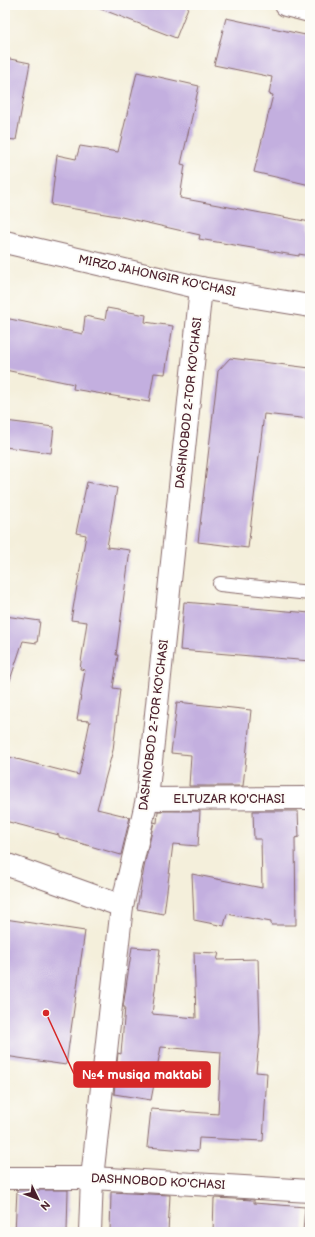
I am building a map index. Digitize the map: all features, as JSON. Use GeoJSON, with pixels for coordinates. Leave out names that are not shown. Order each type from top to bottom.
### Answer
{"type":"FeatureCollection","features":[{"type":"Feature","properties":{"kind":"street"},"geometry":{"type":"LineString","coordinates":[[286,5],[310,11]]}},
{"type":"Feature","properties":{"kind":"street","name":"MIRZO JAHONGIR KO'CHASI"},"geometry":{"type":"LineString","coordinates":[[5,242],[201,288],[310,306]]}},
{"type":"Feature","properties":{"kind":"street","name":"DASHNOBOD 2-TOR KO'CHASI"},"geometry":{"type":"LineString","coordinates":[[90,1232],[92,1178],[122,906],[147,799],[201,288]]}},
{"type":"Feature","properties":{"kind":"street","name":"ELTUZAR KO'CHASI"},"geometry":{"type":"LineString","coordinates":[[147,799],[310,798]]}},
{"type":"Feature","properties":{"kind":"street"},"geometry":{"type":"LineString","coordinates":[[5,864],[122,906]]}},
{"type":"Feature","properties":{"kind":"street","name":"DASHNOBOD KO'CHASI"},"geometry":{"type":"LineString","coordinates":[[5,1178],[92,1178],[310,1191]]}},
{"type":"Feature","properties":{"kind":"lane"},"geometry":{"type":"LineString","coordinates":[[220,584],[310,593]]}},
{"type":"Feature","properties":{"kind":"building"},"geometry":{"type":"Polygon","coordinates":[[[96,5],[189,5],[176,38],[96,7],[96,5]]]}},
{"type":"Feature","properties":{"kind":"building"},"geometry":{"type":"Polygon","coordinates":[[[226,18],[310,36],[310,185],[254,172],[273,95],[269,94],[272,77],[214,65],[226,18]]]}},
{"type":"Feature","properties":{"kind":"building"},"geometry":{"type":"Polygon","coordinates":[[[5,58],[30,63],[16,140],[5,139],[5,58]]]}},
{"type":"Feature","properties":{"kind":"building"},"geometry":{"type":"Polygon","coordinates":[[[137,72],[199,86],[181,164],[185,165],[180,198],[310,222],[310,256],[299,254],[299,256],[199,239],[200,235],[117,216],[51,205],[57,155],[76,159],[80,146],[118,152],[137,72]]]}},
{"type":"Feature","properties":{"kind":"building"},"geometry":{"type":"Polygon","coordinates":[[[107,308],[146,315],[145,322],[173,326],[165,374],[154,373],[149,402],[73,389],[74,384],[5,370],[5,318],[83,334],[85,316],[105,320],[107,308]]]}},
{"type":"Feature","properties":{"kind":"building"},"geometry":{"type":"Polygon","coordinates":[[[230,358],[310,368],[310,419],[264,414],[248,548],[198,542],[218,371],[230,358]]]}},
{"type":"Feature","properties":{"kind":"building"},"geometry":{"type":"Polygon","coordinates":[[[5,421],[54,427],[51,453],[5,447],[5,421]]]}},
{"type":"Feature","properties":{"kind":"building"},"geometry":{"type":"Polygon","coordinates":[[[87,482],[117,488],[107,547],[130,550],[113,688],[120,689],[113,750],[97,809],[130,817],[121,855],[59,837],[59,835],[5,821],[5,756],[79,775],[90,721],[77,720],[85,670],[80,669],[87,622],[71,620],[86,535],[76,533],[87,482]]]}},
{"type":"Feature","properties":{"kind":"building"},"geometry":{"type":"Polygon","coordinates":[[[184,602],[310,613],[310,661],[180,650],[184,602]]]}},
{"type":"Feature","properties":{"kind":"building"},"geometry":{"type":"Polygon","coordinates":[[[5,616],[40,621],[37,643],[23,641],[9,683],[5,682],[5,616]]]}},
{"type":"Feature","properties":{"kind":"building"},"geometry":{"type":"Polygon","coordinates":[[[177,702],[251,710],[243,786],[189,786],[191,755],[171,753],[177,702]]]}},
{"type":"Feature","properties":{"kind":"building"},"geometry":{"type":"Polygon","coordinates":[[[158,811],[200,811],[198,846],[173,844],[164,914],[137,909],[145,862],[154,822],[157,823],[158,811]]]}},
{"type":"Feature","properties":{"kind":"building"},"geometry":{"type":"Polygon","coordinates":[[[253,811],[298,811],[299,837],[295,838],[296,925],[271,925],[271,922],[227,914],[224,926],[194,920],[192,874],[262,888],[261,839],[254,839],[253,811]]]}},
{"type":"Feature","properties":{"kind":"building"},"geometry":{"type":"Polygon","coordinates":[[[5,919],[85,931],[66,1065],[5,1056],[5,919]]]}},
{"type":"Feature","properties":{"kind":"building"},"geometry":{"type":"Polygon","coordinates":[[[132,947],[160,949],[152,1014],[196,1018],[194,952],[219,953],[217,960],[258,959],[260,1033],[256,1072],[267,1073],[263,1141],[199,1138],[198,1151],[147,1147],[151,1109],[218,1114],[221,1052],[161,1047],[151,1100],[114,1094],[118,1053],[121,1054],[125,1007],[123,1007],[132,947]]]}},
{"type":"Feature","properties":{"kind":"building"},"geometry":{"type":"Polygon","coordinates":[[[17,1190],[68,1190],[67,1232],[15,1232],[17,1190]]]}},
{"type":"Feature","properties":{"kind":"building"},"geometry":{"type":"Polygon","coordinates":[[[111,1192],[170,1195],[168,1232],[110,1232],[111,1192]]]}},
{"type":"Feature","properties":{"kind":"building"},"geometry":{"type":"Polygon","coordinates":[[[214,1198],[254,1200],[254,1203],[305,1207],[303,1232],[213,1232],[214,1198]]]}},
{"type":"Feature","properties":{"kind":"place","name":"№4 musiqa maktabi"},"geometry":{"type":"Point","coordinates":[46,1013]}}]}
